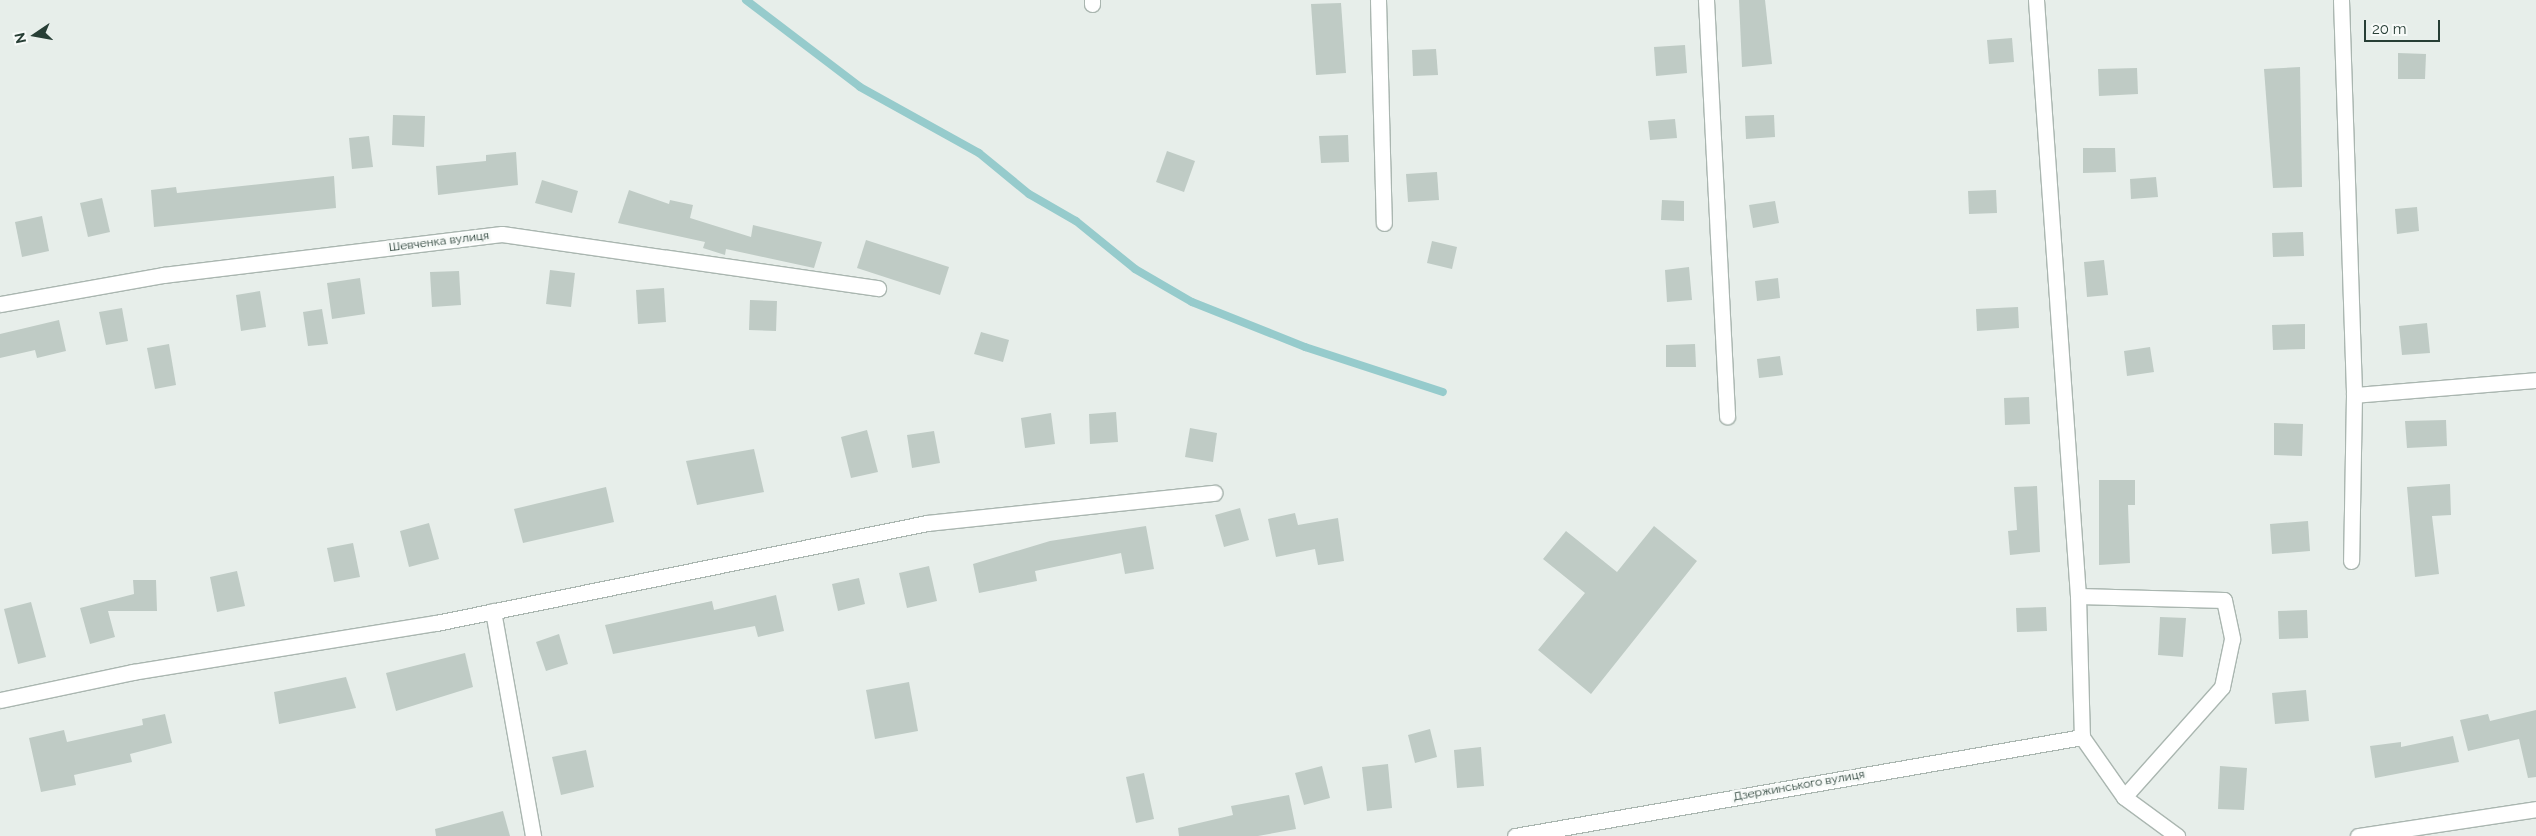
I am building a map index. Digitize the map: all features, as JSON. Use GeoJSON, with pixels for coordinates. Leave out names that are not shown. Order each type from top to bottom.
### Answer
{"type":"FeatureCollection","features":[{"type":"Feature","properties":{"kind":"street"},"geometry":{"type":"LineString","coordinates":[[1378,0],[1384,223]]}},
{"type":"Feature","properties":{"kind":"street"},"geometry":{"type":"LineString","coordinates":[[1706,0],[1727,416]]}},
{"type":"Feature","properties":{"kind":"street"},"geometry":{"type":"LineString","coordinates":[[2036,0],[2078,596],[2082,737],[2124,797],[2176,836]]}},
{"type":"Feature","properties":{"kind":"street"},"geometry":{"type":"LineString","coordinates":[[2341,0],[2354,395],[2351,561]]}},
{"type":"Feature","properties":{"kind":"street","name":"Шевченка вулиця"},"geometry":{"type":"LineString","coordinates":[[0,304],[163,275],[502,234],[878,288]]}},
{"type":"Feature","properties":{"kind":"street"},"geometry":{"type":"LineString","coordinates":[[2354,395],[2536,380]]}},
{"type":"Feature","properties":{"kind":"street"},"geometry":{"type":"LineString","coordinates":[[0,700],[493,611],[927,523],[1214,492]]}},
{"type":"Feature","properties":{"kind":"street"},"geometry":{"type":"LineString","coordinates":[[2078,596],[2224,600],[2232,639],[2222,687],[2124,797]]}},
{"type":"Feature","properties":{"kind":"street"},"geometry":{"type":"LineString","coordinates":[[493,611],[533,836]]}},
{"type":"Feature","properties":{"kind":"street","name":"Дзержинського вулиця"},"geometry":{"type":"LineString","coordinates":[[1516,836],[2082,737]]}},
{"type":"Feature","properties":{"kind":"street"},"geometry":{"type":"LineString","coordinates":[[2358,836],[2536,809]]}},
{"type":"Feature","properties":{"kind":"building"},"geometry":{"type":"Polygon","coordinates":[[[1739,0],[1765,0],[1772,64],[1742,67],[1739,0]]]}},
{"type":"Feature","properties":{"kind":"building"},"geometry":{"type":"Polygon","coordinates":[[[1341,3],[1346,73],[1316,75],[1311,4],[1341,3]]]}},
{"type":"Feature","properties":{"kind":"building"},"geometry":{"type":"Polygon","coordinates":[[[2012,38],[2014,62],[1989,64],[1987,40],[2012,38]]]}},
{"type":"Feature","properties":{"kind":"building"},"geometry":{"type":"Polygon","coordinates":[[[1685,45],[1687,73],[1656,76],[1654,47],[1685,45]]]}},
{"type":"Feature","properties":{"kind":"building"},"geometry":{"type":"Polygon","coordinates":[[[1436,49],[1438,75],[1413,76],[1412,50],[1436,49]]]}},
{"type":"Feature","properties":{"kind":"building"},"geometry":{"type":"Polygon","coordinates":[[[2398,53],[2426,54],[2425,79],[2398,79],[2398,53]]]}},
{"type":"Feature","properties":{"kind":"building"},"geometry":{"type":"Polygon","coordinates":[[[2300,67],[2302,187],[2273,188],[2264,69],[2300,67]]]}},
{"type":"Feature","properties":{"kind":"building"},"geometry":{"type":"Polygon","coordinates":[[[2137,68],[2138,94],[2099,96],[2098,69],[2137,68]]]}},
{"type":"Feature","properties":{"kind":"building"},"geometry":{"type":"Polygon","coordinates":[[[393,115],[425,116],[424,147],[392,145],[393,115]]]}},
{"type":"Feature","properties":{"kind":"building"},"geometry":{"type":"Polygon","coordinates":[[[1774,115],[1775,137],[1746,139],[1745,116],[1774,115]]]}},
{"type":"Feature","properties":{"kind":"building"},"geometry":{"type":"Polygon","coordinates":[[[1675,119],[1677,138],[1650,140],[1648,121],[1675,119]]]}},
{"type":"Feature","properties":{"kind":"building"},"geometry":{"type":"Polygon","coordinates":[[[1348,135],[1349,162],[1321,163],[1319,136],[1348,135]]]}},
{"type":"Feature","properties":{"kind":"building"},"geometry":{"type":"Polygon","coordinates":[[[369,136],[373,167],[352,169],[349,138],[369,136]]]}},
{"type":"Feature","properties":{"kind":"building"},"geometry":{"type":"Polygon","coordinates":[[[2083,148],[2115,148],[2116,172],[2083,173],[2083,148]]]}},
{"type":"Feature","properties":{"kind":"building"},"geometry":{"type":"Polygon","coordinates":[[[1167,151],[1195,161],[1184,192],[1156,182],[1167,151]]]}},
{"type":"Feature","properties":{"kind":"building"},"geometry":{"type":"Polygon","coordinates":[[[516,152],[518,185],[438,195],[436,166],[486,161],[486,155],[516,152]]]}},
{"type":"Feature","properties":{"kind":"building"},"geometry":{"type":"Polygon","coordinates":[[[1437,172],[1439,200],[1408,202],[1406,174],[1437,172]]]}},
{"type":"Feature","properties":{"kind":"building"},"geometry":{"type":"Polygon","coordinates":[[[334,176],[336,208],[154,227],[151,190],[176,187],[177,193],[334,176]]]}},
{"type":"Feature","properties":{"kind":"building"},"geometry":{"type":"Polygon","coordinates":[[[2156,177],[2158,197],[2131,199],[2130,179],[2156,177]]]}},
{"type":"Feature","properties":{"kind":"building"},"geometry":{"type":"Polygon","coordinates":[[[542,180],[578,191],[572,213],[535,203],[542,180]]]}},
{"type":"Feature","properties":{"kind":"building"},"geometry":{"type":"Polygon","coordinates":[[[629,190],[669,204],[670,200],[693,205],[690,218],[751,237],[753,225],[822,242],[814,268],[726,249],[725,255],[703,248],[705,242],[618,223],[629,190]]]}},
{"type":"Feature","properties":{"kind":"building"},"geometry":{"type":"Polygon","coordinates":[[[1996,190],[1997,213],[1969,214],[1968,191],[1996,190]]]}},
{"type":"Feature","properties":{"kind":"building"},"geometry":{"type":"Polygon","coordinates":[[[102,198],[110,232],[88,237],[80,203],[102,198]]]}},
{"type":"Feature","properties":{"kind":"building"},"geometry":{"type":"Polygon","coordinates":[[[1662,200],[1684,201],[1684,221],[1661,220],[1662,200]]]}},
{"type":"Feature","properties":{"kind":"building"},"geometry":{"type":"Polygon","coordinates":[[[1775,201],[1779,223],[1753,228],[1749,205],[1775,201]]]}},
{"type":"Feature","properties":{"kind":"building"},"geometry":{"type":"Polygon","coordinates":[[[2417,207],[2419,231],[2397,234],[2395,209],[2417,207]]]}},
{"type":"Feature","properties":{"kind":"building"},"geometry":{"type":"Polygon","coordinates":[[[42,216],[49,251],[22,257],[15,222],[42,216]]]}},
{"type":"Feature","properties":{"kind":"building"},"geometry":{"type":"Polygon","coordinates":[[[2303,232],[2304,256],[2273,257],[2272,233],[2303,232]]]}},
{"type":"Feature","properties":{"kind":"building"},"geometry":{"type":"Polygon","coordinates":[[[866,240],[949,267],[940,295],[857,268],[866,240]]]}},
{"type":"Feature","properties":{"kind":"building"},"geometry":{"type":"Polygon","coordinates":[[[1432,241],[1457,247],[1452,269],[1427,263],[1432,241]]]}},
{"type":"Feature","properties":{"kind":"building"},"geometry":{"type":"Polygon","coordinates":[[[2104,260],[2108,295],[2087,297],[2084,262],[2104,260]]]}},
{"type":"Feature","properties":{"kind":"building"},"geometry":{"type":"Polygon","coordinates":[[[1689,267],[1692,300],[1667,302],[1665,270],[1689,267]]]}},
{"type":"Feature","properties":{"kind":"building"},"geometry":{"type":"Polygon","coordinates":[[[550,270],[575,273],[571,307],[546,304],[550,270]]]}},
{"type":"Feature","properties":{"kind":"building"},"geometry":{"type":"Polygon","coordinates":[[[459,271],[461,305],[432,307],[430,272],[459,271]]]}},
{"type":"Feature","properties":{"kind":"building"},"geometry":{"type":"Polygon","coordinates":[[[360,278],[365,314],[332,319],[327,283],[360,278]]]}},
{"type":"Feature","properties":{"kind":"building"},"geometry":{"type":"Polygon","coordinates":[[[1778,278],[1780,298],[1757,301],[1755,281],[1778,278]]]}},
{"type":"Feature","properties":{"kind":"building"},"geometry":{"type":"Polygon","coordinates":[[[664,288],[666,322],[638,324],[636,290],[664,288]]]}},
{"type":"Feature","properties":{"kind":"building"},"geometry":{"type":"Polygon","coordinates":[[[260,291],[266,327],[241,331],[236,295],[260,291]]]}},
{"type":"Feature","properties":{"kind":"building"},"geometry":{"type":"Polygon","coordinates":[[[750,300],[777,301],[776,331],[749,330],[750,300]]]}},
{"type":"Feature","properties":{"kind":"building"},"geometry":{"type":"Polygon","coordinates":[[[2018,307],[2019,328],[1977,331],[1976,309],[2018,307]]]}},
{"type":"Feature","properties":{"kind":"building"},"geometry":{"type":"Polygon","coordinates":[[[122,308],[128,341],[106,345],[99,312],[122,308]]]}},
{"type":"Feature","properties":{"kind":"building"},"geometry":{"type":"Polygon","coordinates":[[[322,309],[328,344],[308,346],[303,312],[322,309]]]}},
{"type":"Feature","properties":{"kind":"building"},"geometry":{"type":"Polygon","coordinates":[[[59,320],[66,351],[37,358],[35,350],[0,358],[0,334],[59,320]]]}},
{"type":"Feature","properties":{"kind":"building"},"geometry":{"type":"Polygon","coordinates":[[[2427,323],[2430,353],[2402,355],[2399,326],[2427,323]]]}},
{"type":"Feature","properties":{"kind":"building"},"geometry":{"type":"Polygon","coordinates":[[[2305,324],[2305,349],[2273,350],[2272,325],[2305,324]]]}},
{"type":"Feature","properties":{"kind":"building"},"geometry":{"type":"Polygon","coordinates":[[[981,332],[1009,340],[1003,362],[974,354],[981,332]]]}},
{"type":"Feature","properties":{"kind":"building"},"geometry":{"type":"Polygon","coordinates":[[[169,344],[176,385],[155,389],[147,348],[169,344]]]}},
{"type":"Feature","properties":{"kind":"building"},"geometry":{"type":"Polygon","coordinates":[[[1695,344],[1696,367],[1666,367],[1666,345],[1695,344]]]}},
{"type":"Feature","properties":{"kind":"building"},"geometry":{"type":"Polygon","coordinates":[[[2150,347],[2154,372],[2127,376],[2124,351],[2150,347]]]}},
{"type":"Feature","properties":{"kind":"building"},"geometry":{"type":"Polygon","coordinates":[[[1780,356],[1783,375],[1759,378],[1757,359],[1780,356]]]}},
{"type":"Feature","properties":{"kind":"building"},"geometry":{"type":"Polygon","coordinates":[[[2029,397],[2030,424],[2005,425],[2004,398],[2029,397]]]}},
{"type":"Feature","properties":{"kind":"building"},"geometry":{"type":"Polygon","coordinates":[[[1116,412],[1118,442],[1090,444],[1089,414],[1116,412]]]}},
{"type":"Feature","properties":{"kind":"building"},"geometry":{"type":"Polygon","coordinates":[[[1051,413],[1055,444],[1025,448],[1021,418],[1051,413]]]}},
{"type":"Feature","properties":{"kind":"building"},"geometry":{"type":"Polygon","coordinates":[[[2446,420],[2447,446],[2407,448],[2405,421],[2446,420]]]}},
{"type":"Feature","properties":{"kind":"building"},"geometry":{"type":"Polygon","coordinates":[[[2274,423],[2303,424],[2302,456],[2274,455],[2274,423]]]}},
{"type":"Feature","properties":{"kind":"building"},"geometry":{"type":"Polygon","coordinates":[[[1190,428],[1217,433],[1213,462],[1185,457],[1190,428]]]}},
{"type":"Feature","properties":{"kind":"building"},"geometry":{"type":"Polygon","coordinates":[[[867,430],[878,472],[851,478],[841,437],[867,430]]]}},
{"type":"Feature","properties":{"kind":"building"},"geometry":{"type":"Polygon","coordinates":[[[934,431],[940,463],[912,468],[907,435],[934,431]]]}},
{"type":"Feature","properties":{"kind":"building"},"geometry":{"type":"Polygon","coordinates":[[[754,449],[764,492],[697,505],[686,461],[754,449]]]}},
{"type":"Feature","properties":{"kind":"building"},"geometry":{"type":"Polygon","coordinates":[[[2099,480],[2135,480],[2135,505],[2128,505],[2130,563],[2099,565],[2099,480]]]}},
{"type":"Feature","properties":{"kind":"building"},"geometry":{"type":"Polygon","coordinates":[[[2450,484],[2451,515],[2432,516],[2439,574],[2415,577],[2407,487],[2450,484]]]}},
{"type":"Feature","properties":{"kind":"building"},"geometry":{"type":"Polygon","coordinates":[[[2037,486],[2040,552],[2010,555],[2008,531],[2017,530],[2014,487],[2037,486]]]}},
{"type":"Feature","properties":{"kind":"building"},"geometry":{"type":"Polygon","coordinates":[[[606,487],[614,522],[523,543],[514,509],[606,487]]]}},
{"type":"Feature","properties":{"kind":"building"},"geometry":{"type":"Polygon","coordinates":[[[1240,508],[1249,540],[1224,547],[1215,515],[1240,508]]]}},
{"type":"Feature","properties":{"kind":"building"},"geometry":{"type":"Polygon","coordinates":[[[1295,513],[1298,525],[1338,518],[1344,561],[1318,565],[1315,549],[1276,557],[1268,519],[1295,513]]]}},
{"type":"Feature","properties":{"kind":"building"},"geometry":{"type":"Polygon","coordinates":[[[2308,521],[2310,551],[2272,554],[2270,524],[2308,521]]]}},
{"type":"Feature","properties":{"kind":"building"},"geometry":{"type":"Polygon","coordinates":[[[429,523],[439,559],[409,567],[400,531],[429,523]]]}},
{"type":"Feature","properties":{"kind":"building"},"geometry":{"type":"Polygon","coordinates":[[[1146,526],[1154,569],[1125,574],[1121,553],[1035,571],[1037,581],[979,593],[973,564],[1050,541],[1146,526]]]}},
{"type":"Feature","properties":{"kind":"building"},"geometry":{"type":"Polygon","coordinates":[[[1654,526],[1697,561],[1591,694],[1538,650],[1585,593],[1543,559],[1566,531],[1617,572],[1654,526]]]}},
{"type":"Feature","properties":{"kind":"building"},"geometry":{"type":"Polygon","coordinates":[[[353,543],[360,577],[334,582],[327,548],[353,543]]]}},
{"type":"Feature","properties":{"kind":"building"},"geometry":{"type":"Polygon","coordinates":[[[929,566],[937,601],[907,608],[899,573],[929,566]]]}},
{"type":"Feature","properties":{"kind":"building"},"geometry":{"type":"Polygon","coordinates":[[[237,571],[245,606],[217,612],[210,577],[237,571]]]}},
{"type":"Feature","properties":{"kind":"building"},"geometry":{"type":"Polygon","coordinates":[[[859,578],[865,604],[838,611],[832,584],[859,578]]]}},
{"type":"Feature","properties":{"kind":"building"},"geometry":{"type":"Polygon","coordinates":[[[133,580],[156,580],[157,611],[108,611],[115,637],[90,644],[80,608],[134,594],[133,580]]]}},
{"type":"Feature","properties":{"kind":"building"},"geometry":{"type":"Polygon","coordinates":[[[776,595],[784,631],[758,637],[755,626],[613,654],[605,625],[712,601],[714,610],[776,595]]]}},
{"type":"Feature","properties":{"kind":"building"},"geometry":{"type":"Polygon","coordinates":[[[31,602],[46,657],[18,664],[4,609],[31,602]]]}},
{"type":"Feature","properties":{"kind":"building"},"geometry":{"type":"Polygon","coordinates":[[[2046,607],[2047,631],[2017,632],[2016,608],[2046,607]]]}},
{"type":"Feature","properties":{"kind":"building"},"geometry":{"type":"Polygon","coordinates":[[[2307,610],[2308,638],[2279,639],[2278,611],[2307,610]]]}},
{"type":"Feature","properties":{"kind":"building"},"geometry":{"type":"Polygon","coordinates":[[[2160,617],[2186,618],[2183,657],[2158,655],[2160,617]]]}},
{"type":"Feature","properties":{"kind":"building"},"geometry":{"type":"Polygon","coordinates":[[[559,634],[568,664],[546,671],[536,642],[559,634]]]}},
{"type":"Feature","properties":{"kind":"building"},"geometry":{"type":"Polygon","coordinates":[[[465,653],[473,687],[396,711],[386,673],[465,653]]]}},
{"type":"Feature","properties":{"kind":"building"},"geometry":{"type":"Polygon","coordinates":[[[346,677],[356,708],[279,724],[274,692],[346,677]]]}},
{"type":"Feature","properties":{"kind":"building"},"geometry":{"type":"Polygon","coordinates":[[[909,682],[918,731],[875,739],[866,690],[909,682]]]}},
{"type":"Feature","properties":{"kind":"building"},"geometry":{"type":"Polygon","coordinates":[[[2306,690],[2309,721],[2275,724],[2272,693],[2306,690]]]}},
{"type":"Feature","properties":{"kind":"building"},"geometry":{"type":"Polygon","coordinates":[[[2536,710],[2536,777],[2528,778],[2519,739],[2468,751],[2460,720],[2488,714],[2490,721],[2536,710]]]}},
{"type":"Feature","properties":{"kind":"building"},"geometry":{"type":"Polygon","coordinates":[[[165,714],[172,743],[130,754],[132,762],[74,775],[76,785],[41,792],[29,738],[64,730],[67,742],[143,725],[142,719],[165,714]]]}},
{"type":"Feature","properties":{"kind":"building"},"geometry":{"type":"Polygon","coordinates":[[[1430,729],[1437,757],[1415,763],[1408,735],[1430,729]]]}},
{"type":"Feature","properties":{"kind":"building"},"geometry":{"type":"Polygon","coordinates":[[[2453,736],[2459,762],[2375,778],[2370,746],[2401,742],[2401,747],[2453,736]]]}},
{"type":"Feature","properties":{"kind":"building"},"geometry":{"type":"Polygon","coordinates":[[[1481,747],[1484,786],[1457,788],[1454,750],[1481,747]]]}},
{"type":"Feature","properties":{"kind":"building"},"geometry":{"type":"Polygon","coordinates":[[[586,750],[594,787],[561,795],[552,757],[586,750]]]}},
{"type":"Feature","properties":{"kind":"building"},"geometry":{"type":"Polygon","coordinates":[[[1388,764],[1392,808],[1367,811],[1362,767],[1388,764]]]}},
{"type":"Feature","properties":{"kind":"building"},"geometry":{"type":"Polygon","coordinates":[[[1322,766],[1330,798],[1304,805],[1295,773],[1322,766]]]}},
{"type":"Feature","properties":{"kind":"building"},"geometry":{"type":"Polygon","coordinates":[[[2220,766],[2247,768],[2244,810],[2218,809],[2220,766]]]}},
{"type":"Feature","properties":{"kind":"building"},"geometry":{"type":"Polygon","coordinates":[[[1144,773],[1154,819],[1136,823],[1126,777],[1144,773]]]}},
{"type":"Feature","properties":{"kind":"building"},"geometry":{"type":"Polygon","coordinates":[[[1289,795],[1296,829],[1258,836],[1179,836],[1178,828],[1233,815],[1231,806],[1289,795]]]}},
{"type":"Feature","properties":{"kind":"building"},"geometry":{"type":"Polygon","coordinates":[[[503,811],[510,836],[436,836],[435,829],[503,811]]]}},
{"type":"Feature","properties":{"kind":"waterway"},"geometry":{"type":"LineString","coordinates":[[746,0],[860,87],[979,153],[1029,194],[1076,221],[1135,269],[1192,302],[1305,347],[1443,392]]}}]}
